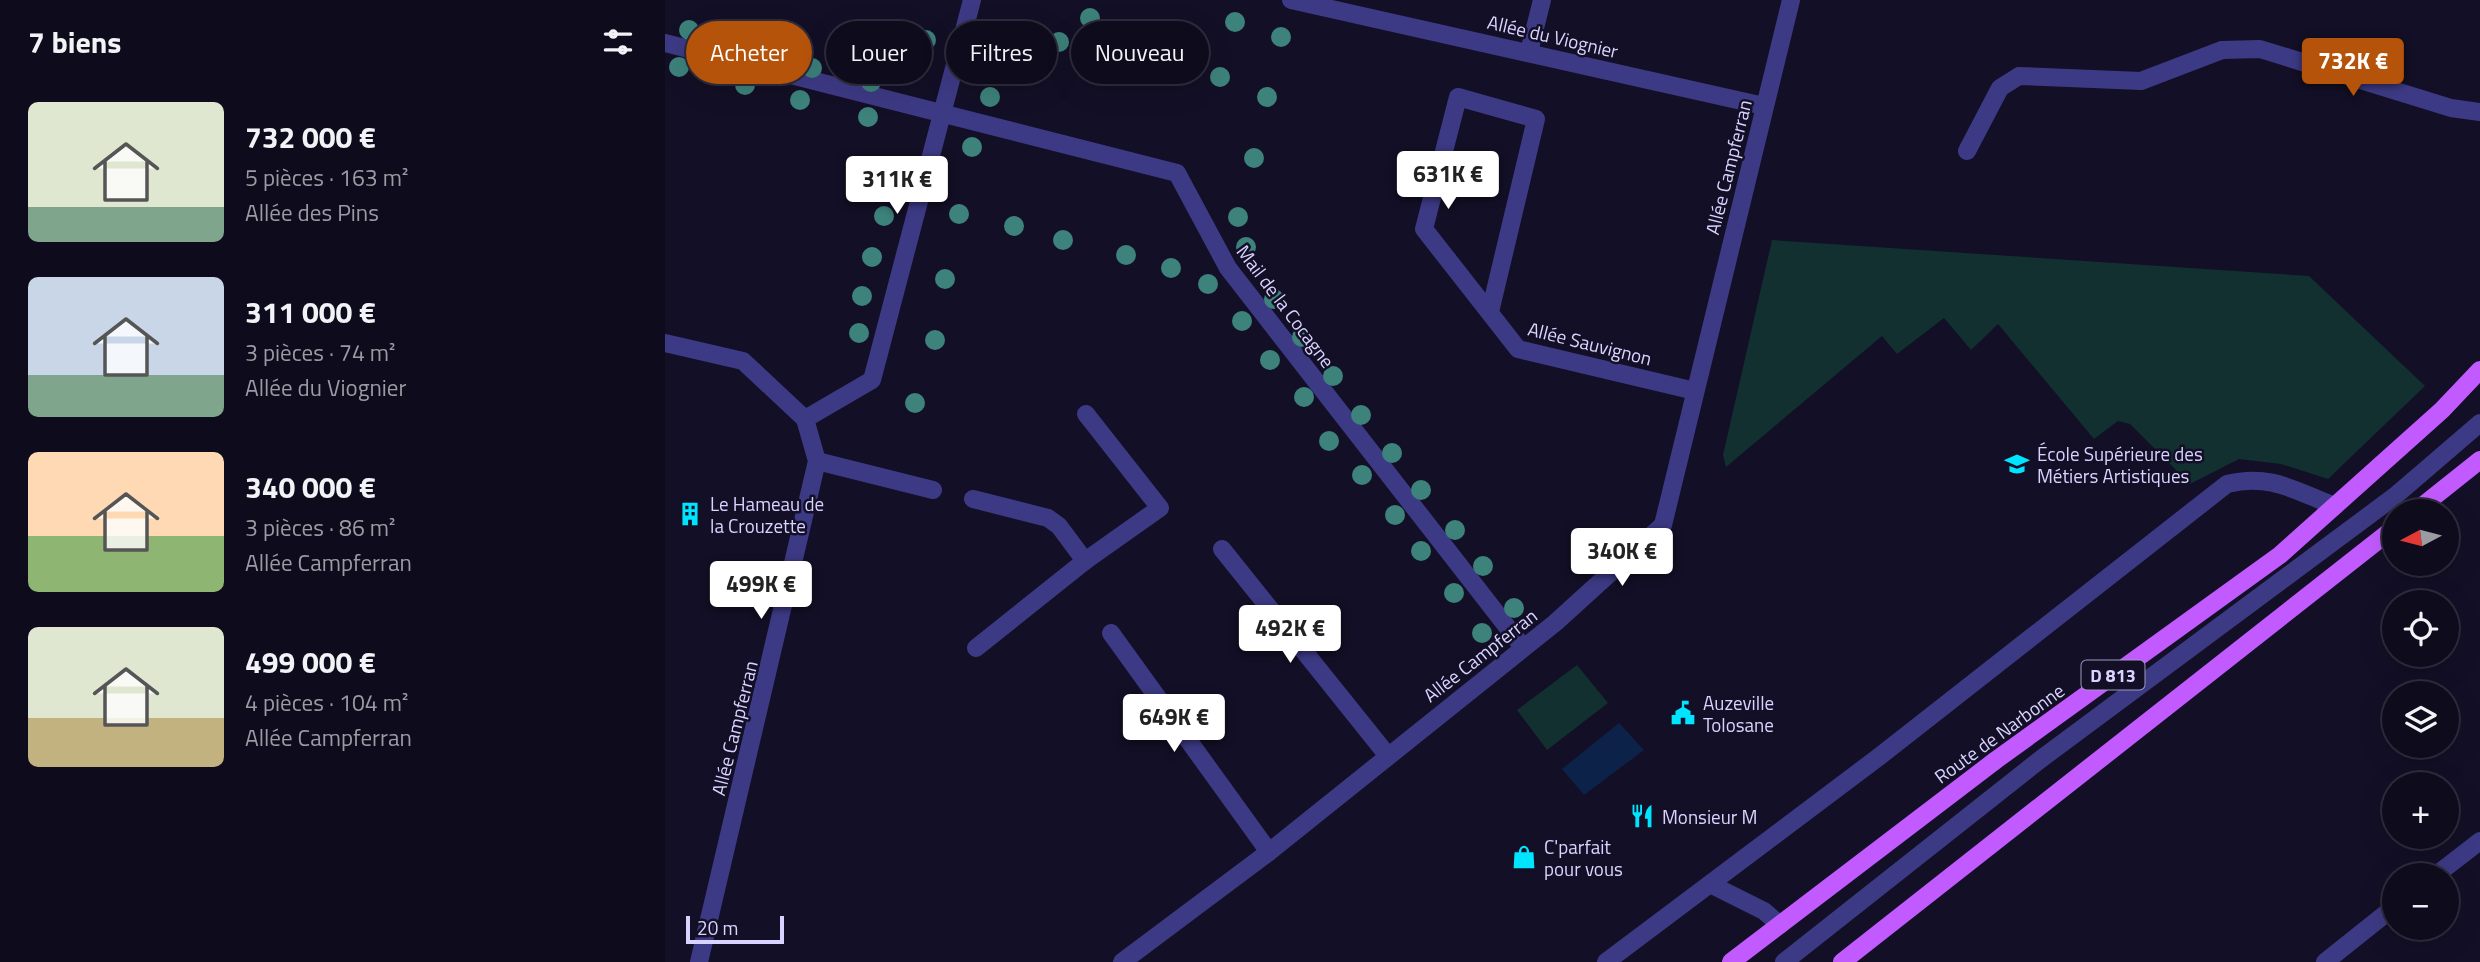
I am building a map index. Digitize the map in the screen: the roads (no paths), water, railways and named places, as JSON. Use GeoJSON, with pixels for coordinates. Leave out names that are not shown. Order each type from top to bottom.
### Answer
{"type":"FeatureCollection","features":[{"type":"Feature","properties":{"kind":"main road","name":"Route de Narbonne"},"geometry":{"type":"LineString","coordinates":[[1731,962],[1996,760],[2280,555],[2442,410],[2480,370]]}},
{"type":"Feature","properties":{"kind":"main road"},"geometry":{"type":"LineString","coordinates":[[2431,499],[2480,460]]}},
{"type":"Feature","properties":{"kind":"main road","name":"D 813"},"geometry":{"type":"LineString","coordinates":[[1842,962],[2382,537]]}},
{"type":"Feature","properties":{"kind":"street"},"geometry":{"type":"LineString","coordinates":[[665,343],[743,362],[805,419],[871,380],[944,114],[972,0]]}},
{"type":"Feature","properties":{"kind":"street","name":"Allée du Viognier"},"geometry":{"type":"LineString","coordinates":[[1291,0],[1765,106]]}},
{"type":"Feature","properties":{"kind":"street"},"geometry":{"type":"LineString","coordinates":[[1529,52],[1542,0]]}},
{"type":"Feature","properties":{"kind":"street","name":"Allée Campferran"},"geometry":{"type":"LineString","coordinates":[[1122,962],[1269,852],[1555,622],[1663,525],[1791,0]]}},
{"type":"Feature","properties":{"kind":"street","name":"Mail de la Cocagne"},"geometry":{"type":"LineString","coordinates":[[665,43],[1177,173],[1228,268],[1522,646]]}},
{"type":"Feature","properties":{"kind":"street"},"geometry":{"type":"LineString","coordinates":[[1967,151],[2000,88],[2019,76],[2141,81],[2222,50],[2260,49],[2451,108],[2480,112]]}},
{"type":"Feature","properties":{"kind":"street","name":"Allée Sauvignon"},"geometry":{"type":"LineString","coordinates":[[1490,312],[1537,118],[1458,97],[1424,229],[1518,349],[1695,391]]}},
{"type":"Feature","properties":{"kind":"street"},"geometry":{"type":"LineString","coordinates":[[976,648],[1085,561],[1160,508],[1086,414]]}},
{"type":"Feature","properties":{"kind":"street","name":"Allée Campferran"},"geometry":{"type":"LineString","coordinates":[[699,962],[817,461],[805,419]]}},
{"type":"Feature","properties":{"kind":"street"},"geometry":{"type":"LineString","coordinates":[[1784,962],[2041,759],[2395,496],[2480,423]]}},
{"type":"Feature","properties":{"kind":"street"},"geometry":{"type":"LineString","coordinates":[[817,461],[933,490]]}},
{"type":"Feature","properties":{"kind":"street"},"geometry":{"type":"LineString","coordinates":[[1605,962],[1881,756],[2227,484],[2249,478],[2272,481],[2335,506]]}},
{"type":"Feature","properties":{"kind":"street"},"geometry":{"type":"LineString","coordinates":[[973,499],[1048,518],[1059,526],[1085,561]]}},
{"type":"Feature","properties":{"kind":"street"},"geometry":{"type":"LineString","coordinates":[[1222,549],[1388,756]]}},
{"type":"Feature","properties":{"kind":"street"},"geometry":{"type":"LineString","coordinates":[[1111,633],[1269,852]]}},
{"type":"Feature","properties":{"kind":"street"},"geometry":{"type":"LineString","coordinates":[[2451,863],[2480,841]]}},
{"type":"Feature","properties":{"kind":"street"},"geometry":{"type":"LineString","coordinates":[[1710,884],[1764,911],[1780,925]]}},
{"type":"Feature","properties":{"kind":"street"},"geometry":{"type":"LineString","coordinates":[[2325,962],[2382,917]]}},
{"type":"Feature","properties":{"kind":"water"},"geometry":{"type":"Polygon","coordinates":[[[1619,723],[1644,750],[1584,795],[1562,769],[1619,723]]]}},
{"type":"Feature","properties":{"kind":"place","name":"École Supérieure des Métiers Artistiques"},"geometry":{"type":"Point","coordinates":[2017,464]}},
{"type":"Feature","properties":{"kind":"place","name":"Le Hameau de la Crouzette"},"geometry":{"type":"Point","coordinates":[690,514]}},
{"type":"Feature","properties":{"kind":"place","name":"Auzeville Tolosane"},"geometry":{"type":"Point","coordinates":[1683,713]}},
{"type":"Feature","properties":{"kind":"place","name":"Monsieur M"},"geometry":{"type":"Point","coordinates":[1642,816]}},
{"type":"Feature","properties":{"kind":"place","name":"C'parfait pour vous"},"geometry":{"type":"Point","coordinates":[1524,857]}}]}
